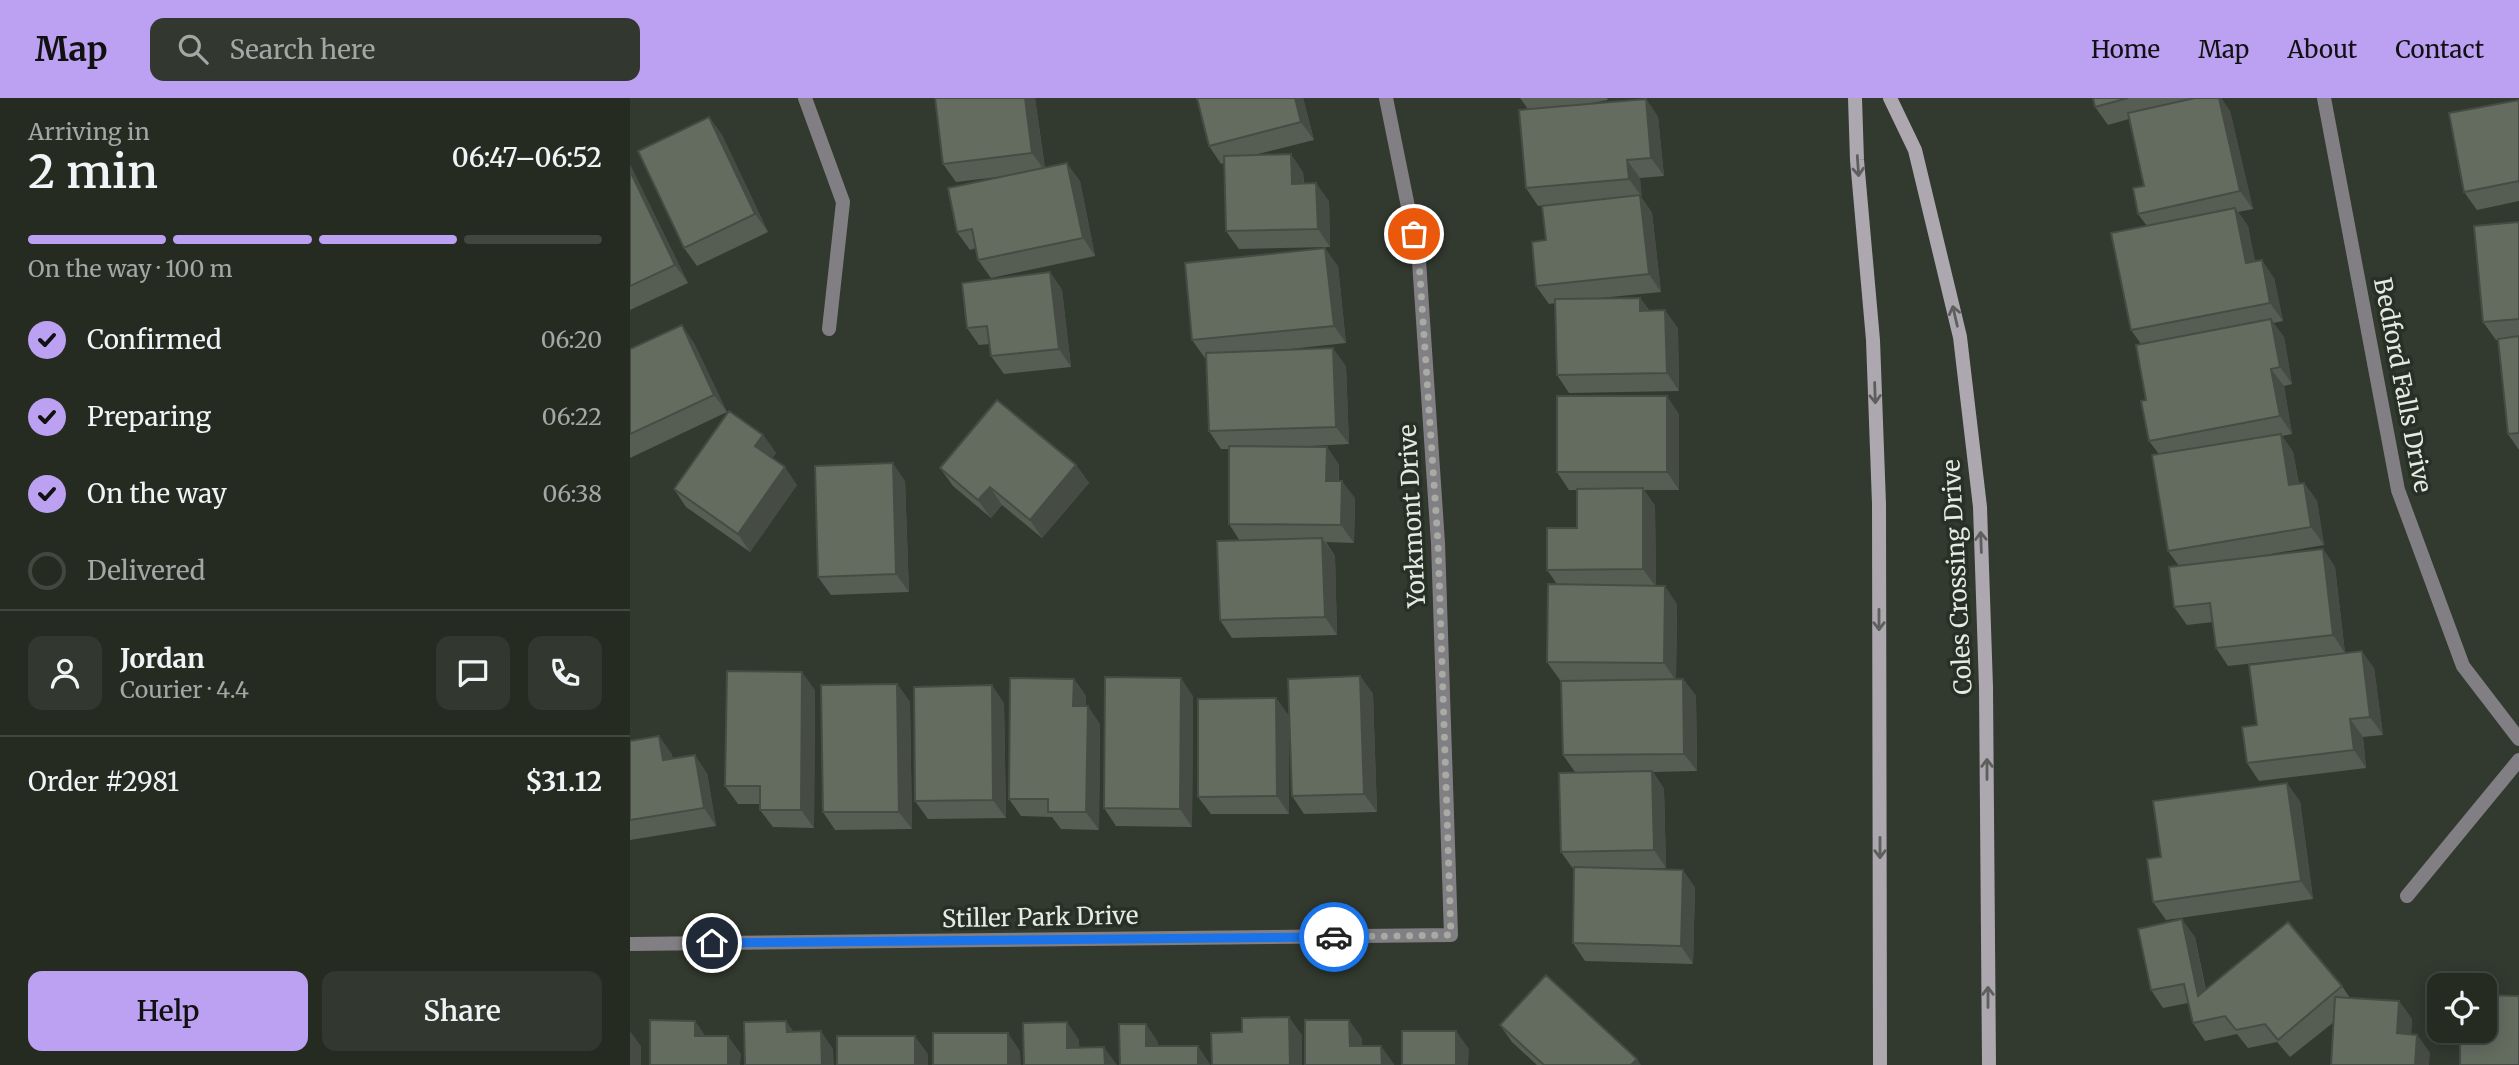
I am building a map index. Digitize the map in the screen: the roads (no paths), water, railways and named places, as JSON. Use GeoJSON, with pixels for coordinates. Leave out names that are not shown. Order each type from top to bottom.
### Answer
{"type":"FeatureCollection","features":[{"type":"Feature","properties":{"kind":"street"},"geometry":{"type":"LineString","coordinates":[[805,98],[843,202],[829,329]]}},
{"type":"Feature","properties":{"kind":"street","name":"Yorkmont Drive"},"geometry":{"type":"LineString","coordinates":[[1386,98],[1419,261],[1438,543],[1451,935]]}},
{"type":"Feature","properties":{"kind":"street"},"geometry":{"type":"LineString","coordinates":[[1855,98],[1873,340],[1879,504],[1880,1065]]}},
{"type":"Feature","properties":{"kind":"street","name":"Coles Crossing Drive"},"geometry":{"type":"LineString","coordinates":[[1890,98],[1915,150],[1960,337],[1980,507],[1986,687],[1989,1065]]}},
{"type":"Feature","properties":{"kind":"street","name":"Bedford Falls Drive"},"geometry":{"type":"LineString","coordinates":[[2324,98],[2398,490],[2463,666],[2519,739]]}},
{"type":"Feature","properties":{"kind":"street"},"geometry":{"type":"LineString","coordinates":[[2407,896],[2519,760]]}},
{"type":"Feature","properties":{"kind":"street","name":"Stiller Park Drive"},"geometry":{"type":"LineString","coordinates":[[630,944],[1451,935]]}}]}
